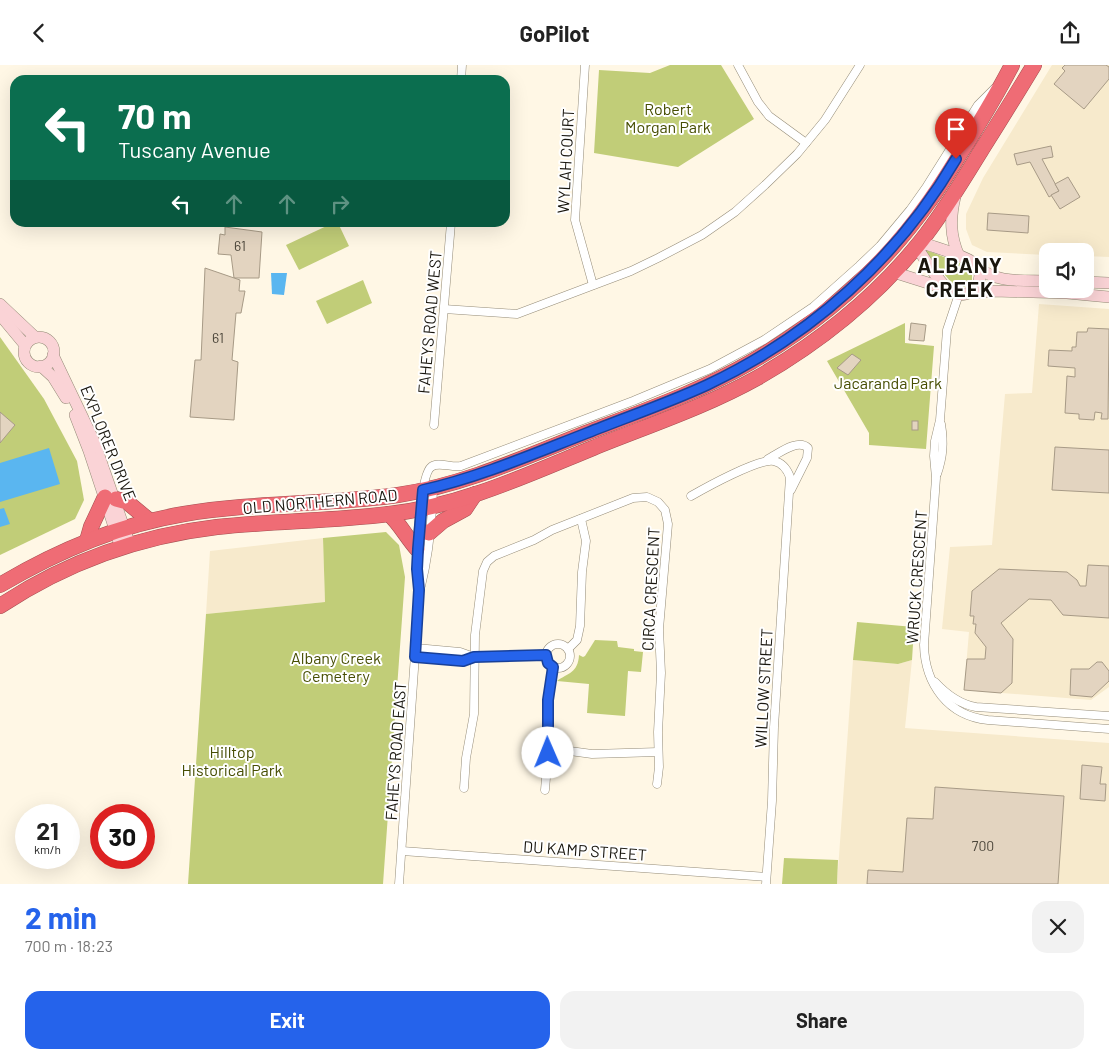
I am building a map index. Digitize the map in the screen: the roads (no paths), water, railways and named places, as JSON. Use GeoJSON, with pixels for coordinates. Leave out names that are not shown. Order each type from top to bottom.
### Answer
{"type":"FeatureCollection","features":[{"type":"Feature","properties":{"kind":"highway","name":"OLD NORTHERN ROAD"},"geometry":{"type":"LineString","coordinates":[[0,585],[38,563],[87,541],[150,521],[203,511],[370,498],[428,489],[464,480],[658,405],[706,385],[750,363],[796,334],[872,269],[899,231],[944,181],[1012,65]]}},
{"type":"Feature","properties":{"kind":"highway","name":"OLD NORTHERN ROAD"},"geometry":{"type":"LineString","coordinates":[[0,606],[78,563],[126,546],[218,527],[389,514],[475,495],[678,413],[757,378],[845,318],[918,244],[956,191],[1034,65]]}},
{"type":"Feature","properties":{"kind":"highway"},"geometry":{"type":"LineString","coordinates":[[899,231],[918,244]]}},
{"type":"Feature","properties":{"kind":"highway"},"geometry":{"type":"LineString","coordinates":[[429,533],[443,521],[465,509],[475,495]]}},
{"type":"Feature","properties":{"kind":"highway"},"geometry":{"type":"LineString","coordinates":[[87,541],[91,527],[110,498],[127,503],[150,521]]}},
{"type":"Feature","properties":{"kind":"highway"},"geometry":{"type":"LineString","coordinates":[[389,514],[418,549]]}},
{"type":"Feature","properties":{"kind":"street","name":"WYLAH COURT"},"geometry":{"type":"LineString","coordinates":[[585,65],[575,220],[593,285]]}},
{"type":"Feature","properties":{"kind":"street"},"geometry":{"type":"LineString","coordinates":[[738,65],[758,103],[769,116],[806,143]]}},
{"type":"Feature","properties":{"kind":"street"},"geometry":{"type":"LineString","coordinates":[[444,309],[517,314],[658,258],[702,235],[735,212],[765,185],[806,143],[825,119],[860,65]]}},
{"type":"Feature","properties":{"kind":"street"},"geometry":{"type":"LineString","coordinates":[[956,191],[951,225],[953,242],[959,256]]}},
{"type":"Feature","properties":{"kind":"street","name":"FAHEYS ROAD WEST"},"geometry":{"type":"LineString","coordinates":[[434,425],[451,227]]}},
{"type":"Feature","properties":{"kind":"street"},"geometry":{"type":"LineString","coordinates":[[428,489],[427,472],[433,465],[455,467],[468,464],[633,401],[732,358],[764,340],[813,307],[899,231]]}},
{"type":"Feature","properties":{"kind":"street"},"geometry":{"type":"LineString","coordinates":[[918,244],[959,256],[974,263],[985,273],[996,277],[1039,280]]}},
{"type":"Feature","properties":{"kind":"street"},"geometry":{"type":"LineString","coordinates":[[918,244],[959,292]]}},
{"type":"Feature","properties":{"kind":"street"},"geometry":{"type":"LineString","coordinates":[[959,292],[977,286],[980,278],[979,271],[974,263]]}},
{"type":"Feature","properties":{"kind":"street"},"geometry":{"type":"LineString","coordinates":[[892,272],[959,292],[1039,289]]}},
{"type":"Feature","properties":{"kind":"street"},"geometry":{"type":"LineString","coordinates":[[1094,286],[1109,283]]}},
{"type":"Feature","properties":{"kind":"street"},"geometry":{"type":"LineString","coordinates":[[1094,290],[1109,297]]}},
{"type":"Feature","properties":{"kind":"street","name":"WRUCK CRESCENT"},"geometry":{"type":"LineString","coordinates":[[959,292],[947,330],[940,420],[935,441],[936,478],[924,645],[931,676],[935,687],[942,697],[960,711],[977,718],[1109,729]]}},
{"type":"Feature","properties":{"kind":"street"},"geometry":{"type":"LineString","coordinates":[[0,304],[35,337]]}},
{"type":"Feature","properties":{"kind":"street"},"geometry":{"type":"LineString","coordinates":[[0,315],[26,345]]}},
{"type":"Feature","properties":{"kind":"street"},"geometry":{"type":"LineString","coordinates":[[35,337],[43,337],[48,340],[53,348],[53,355],[49,362],[41,366],[32,365],[26,359],[24,352],[26,345],[35,337]]}},
{"type":"Feature","properties":{"kind":"street","name":"EXPLORER DRIVE"},"geometry":{"type":"LineString","coordinates":[[53,355],[87,423],[126,546]]}},
{"type":"Feature","properties":{"kind":"street","name":"EXPLORER DRIVE"},"geometry":{"type":"LineString","coordinates":[[41,366],[53,377],[68,402],[110,498]]}},
{"type":"Feature","properties":{"kind":"street","name":"WILLOW STREET"},"geometry":{"type":"LineString","coordinates":[[691,497],[712,484],[803,444],[809,450],[808,456],[790,494]]}},
{"type":"Feature","properties":{"kind":"street","name":"WILLOW STREET"},"geometry":{"type":"LineString","coordinates":[[764,461],[776,461],[785,467],[790,477],[774,721],[772,801],[766,881]]}},
{"type":"Feature","properties":{"kind":"street","name":"FAHEYS ROAD EAST"},"geometry":{"type":"LineString","coordinates":[[399,884],[416,648],[419,590],[418,549],[428,489]]}},
{"type":"Feature","properties":{"kind":"street","name":"FAHEYS ROAD EAST"},"geometry":{"type":"LineString","coordinates":[[419,590],[425,570],[429,533],[426,507],[428,489]]}},
{"type":"Feature","properties":{"kind":"street","name":"CIRCA CRESCENT"},"geometry":{"type":"LineString","coordinates":[[474,657],[477,611],[484,568],[487,562],[494,556],[534,540],[552,530],[638,497],[654,500],[662,506],[666,513],[668,524],[659,635],[661,673],[657,784]]}},
{"type":"Feature","properties":{"kind":"street"},"geometry":{"type":"LineString","coordinates":[[568,649],[577,640],[580,626],[582,572],[586,544],[581,519]]}},
{"type":"Feature","properties":{"kind":"street"},"geometry":{"type":"LineString","coordinates":[[554,645],[562,645],[568,649],[570,657],[567,664],[561,668],[553,667],[548,663],[546,655],[548,649],[554,645]]}},
{"type":"Feature","properties":{"kind":"street"},"geometry":{"type":"LineString","coordinates":[[416,648],[460,652],[474,657]]}},
{"type":"Feature","properties":{"kind":"street"},"geometry":{"type":"LineString","coordinates":[[415,657],[463,661],[474,657],[546,655]]}},
{"type":"Feature","properties":{"kind":"street"},"geometry":{"type":"LineString","coordinates":[[464,788],[466,758],[474,714],[474,657]]}},
{"type":"Feature","properties":{"kind":"street"},"geometry":{"type":"LineString","coordinates":[[545,789],[548,748],[548,700],[553,667]]}},
{"type":"Feature","properties":{"kind":"street","name":"WRUCK CRESCENT"},"geometry":{"type":"LineString","coordinates":[[931,676],[948,695],[961,703],[976,707],[1012,711],[1106,715]]}},
{"type":"Feature","properties":{"kind":"street"},"geometry":{"type":"LineString","coordinates":[[1003,710],[1007,721]]}},
{"type":"Feature","properties":{"kind":"street"},"geometry":{"type":"LineString","coordinates":[[1007,721],[1012,711]]}},
{"type":"Feature","properties":{"kind":"street"},"geometry":{"type":"LineString","coordinates":[[1052,724],[1053,713]]}},
{"type":"Feature","properties":{"kind":"street"},"geometry":{"type":"LineString","coordinates":[[1063,725],[1064,713]]}},
{"type":"Feature","properties":{"kind":"street"},"geometry":{"type":"LineString","coordinates":[[548,748],[592,754],[658,752]]}},
{"type":"Feature","properties":{"kind":"street","name":"DU KAMP STREET"},"geometry":{"type":"LineString","coordinates":[[402,851],[766,881]]}},
{"type":"Feature","properties":{"kind":"water"},"geometry":{"type":"Polygon","coordinates":[[[271,273],[287,273],[284,295],[272,294],[271,273]]]}},
{"type":"Feature","properties":{"kind":"water"},"geometry":{"type":"Polygon","coordinates":[[[49,448],[60,484],[0,502],[0,463],[49,448]]]}},
{"type":"Feature","properties":{"kind":"water"},"geometry":{"type":"Polygon","coordinates":[[[4,508],[10,524],[0,527],[0,509],[4,508]]]}},
{"type":"Feature","properties":{"kind":"district","name":"ALBANY CREEK"},"geometry":{"type":"Point","coordinates":[960,276]}},
{"type":"Feature","properties":{"kind":"park label","name":"Robert Morgan Park"},"geometry":{"type":"Point","coordinates":[668,117]}},
{"type":"Feature","properties":{"kind":"park label","name":"Jacaranda Park"},"geometry":{"type":"Point","coordinates":[888,382]}},
{"type":"Feature","properties":{"kind":"park label","name":"Albany Creek Cemetery"},"geometry":{"type":"Point","coordinates":[336,666]}},
{"type":"Feature","properties":{"kind":"park label","name":"Hilltop Historical Park"},"geometry":{"type":"Point","coordinates":[232,760]}}]}
